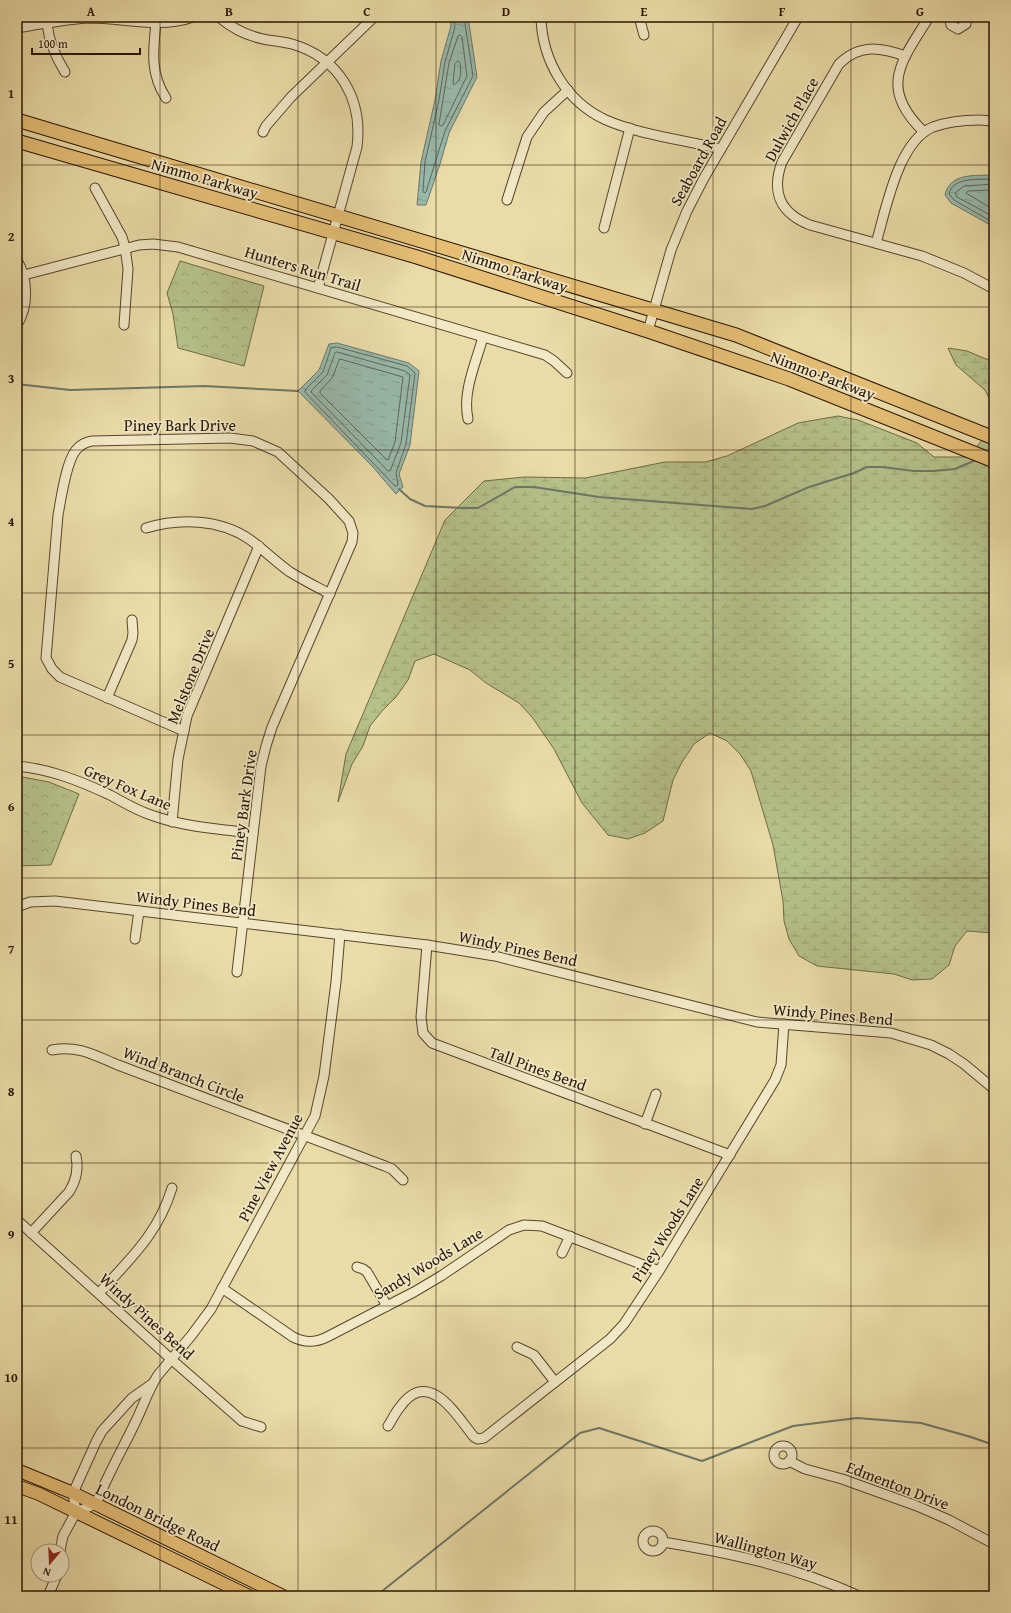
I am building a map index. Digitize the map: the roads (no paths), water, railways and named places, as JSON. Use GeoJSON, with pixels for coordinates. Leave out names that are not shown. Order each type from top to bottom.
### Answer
{"type":"FeatureCollection","features":[{"type":"Feature","properties":{"kind":"highway","name":"Nimmo Parkway"},"geometry":{"type":"LineString","coordinates":[[17,120],[736,335],[994,438]]}},
{"type":"Feature","properties":{"kind":"highway","name":"Nimmo Parkway"},"geometry":{"type":"LineString","coordinates":[[17,141],[417,257],[648,330],[789,379],[994,461]]}},
{"type":"Feature","properties":{"kind":"main road","name":"London Bridge Road"},"geometry":{"type":"LineString","coordinates":[[17,1470],[73,1493],[283,1596]]}},
{"type":"Feature","properties":{"kind":"main road","name":"London Bridge Road"},"geometry":{"type":"LineString","coordinates":[[17,1486],[39,1494],[249,1596]]}},
{"type":"Feature","properties":{"kind":"street"},"geometry":{"type":"LineString","coordinates":[[17,28],[89,18],[156,23],[172,22],[193,17]]}},
{"type":"Feature","properties":{"kind":"street"},"geometry":{"type":"LineString","coordinates":[[219,17],[239,31],[267,40],[292,44],[315,54],[326,62],[342,78],[351,93],[357,110],[359,126],[357,147],[354,163],[318,288]]}},
{"type":"Feature","properties":{"kind":"street"},"geometry":{"type":"LineString","coordinates":[[541,17],[544,41],[558,77],[568,90],[592,111],[605,119],[630,128],[721,149]]}},
{"type":"Feature","properties":{"kind":"street"},"geometry":{"type":"LineString","coordinates":[[639,17],[644,35]]}},
{"type":"Feature","properties":{"kind":"street","name":"Seaboard Road"},"geometry":{"type":"LineString","coordinates":[[648,330],[671,250],[679,229],[700,185],[798,17]]}},
{"type":"Feature","properties":{"kind":"street"},"geometry":{"type":"LineString","coordinates":[[924,132],[907,114],[899,97],[898,76],[904,56],[929,17]]}},
{"type":"Feature","properties":{"kind":"street"},"geometry":{"type":"LineString","coordinates":[[950,17],[950,25],[958,29],[966,24],[966,17]]}},
{"type":"Feature","properties":{"kind":"street"},"geometry":{"type":"LineString","coordinates":[[263,132],[266,126],[326,62],[372,18]]}},
{"type":"Feature","properties":{"kind":"street"},"geometry":{"type":"LineString","coordinates":[[156,23],[153,54],[154,67],[157,81],[166,98]]}},
{"type":"Feature","properties":{"kind":"street"},"geometry":{"type":"LineString","coordinates":[[47,24],[57,60],[65,72]]}},
{"type":"Feature","properties":{"kind":"street","name":"Dulwich Place"},"geometry":{"type":"LineString","coordinates":[[904,56],[886,50],[870,49],[853,53],[845,58],[837,67],[782,162],[777,180],[777,190],[783,204],[793,216],[799,220],[810,225],[922,256],[944,264],[994,289]]}},
{"type":"Feature","properties":{"kind":"street"},"geometry":{"type":"LineString","coordinates":[[507,200],[527,137],[544,112],[568,90]]}},
{"type":"Feature","properties":{"kind":"street"},"geometry":{"type":"LineString","coordinates":[[876,243],[902,160],[910,146],[924,132],[932,127],[949,122],[964,120],[994,121]]}},
{"type":"Feature","properties":{"kind":"street"},"geometry":{"type":"LineString","coordinates":[[604,228],[630,128]]}},
{"type":"Feature","properties":{"kind":"street"},"geometry":{"type":"LineString","coordinates":[[95,188],[122,237],[125,247],[128,269],[124,325]]}},
{"type":"Feature","properties":{"kind":"street","name":"Hunters Run Trail"},"geometry":{"type":"LineString","coordinates":[[24,275],[125,247],[153,244],[178,247],[545,355],[567,373]]}},
{"type":"Feature","properties":{"kind":"street"},"geometry":{"type":"LineString","coordinates":[[17,260],[24,275],[25,285],[24,309],[17,325]]}},
{"type":"Feature","properties":{"kind":"street"},"geometry":{"type":"LineString","coordinates":[[468,419],[466,409],[466,393],[484,337]]}},
{"type":"Feature","properties":{"kind":"street","name":"Piney Bark Drive"},"geometry":{"type":"LineString","coordinates":[[184,731],[107,698],[57,674],[49,664],[46,652],[58,515],[72,455],[85,442],[230,438],[253,441],[274,450],[304,475],[349,521],[352,528],[352,542],[272,727],[261,766],[237,972]]}},
{"type":"Feature","properties":{"kind":"street"},"geometry":{"type":"LineString","coordinates":[[146,528],[179,522],[208,523],[226,528],[238,533],[259,546],[291,573],[330,594]]}},
{"type":"Feature","properties":{"kind":"street","name":"Melstone Drive"},"geometry":{"type":"LineString","coordinates":[[172,822],[178,759],[188,716],[259,546]]}},
{"type":"Feature","properties":{"kind":"street"},"geometry":{"type":"LineString","coordinates":[[107,698],[132,640],[132,620]]}},
{"type":"Feature","properties":{"kind":"street","name":"Grey Fox Lane"},"geometry":{"type":"LineString","coordinates":[[17,766],[66,776],[129,806],[172,822],[190,826],[253,833]]}},
{"type":"Feature","properties":{"kind":"street","name":"Windy Pines Bend"},"geometry":{"type":"LineString","coordinates":[[17,907],[30,902],[49,901],[340,934],[427,945],[494,956],[757,1022],[869,1030],[912,1038],[949,1054],[964,1064],[994,1089]]}},
{"type":"Feature","properties":{"kind":"street"},"geometry":{"type":"LineString","coordinates":[[135,939],[138,911]]}},
{"type":"Feature","properties":{"kind":"street","name":"Pine View Avenue"},"geometry":{"type":"LineString","coordinates":[[96,1504],[152,1384],[202,1323],[315,1116],[324,1076],[336,982],[340,934]]}},
{"type":"Feature","properties":{"kind":"street","name":"Tall Pines Bend"},"geometry":{"type":"LineString","coordinates":[[427,945],[421,1017],[423,1033],[432,1043],[730,1155]]}},
{"type":"Feature","properties":{"kind":"street","name":"Piney Woods Lane"},"geometry":{"type":"LineString","coordinates":[[388,1426],[406,1400],[413,1395],[425,1392],[434,1393],[445,1400],[474,1437],[478,1439],[484,1438],[610,1339],[634,1310],[659,1271],[778,1073],[781,1064],[784,1024]]}},
{"type":"Feature","properties":{"kind":"street","name":"Wind Branch Circle"},"geometry":{"type":"LineString","coordinates":[[52,1050],[71,1048],[81,1049],[118,1065],[385,1166],[392,1169],[403,1180]]}},
{"type":"Feature","properties":{"kind":"street"},"geometry":{"type":"LineString","coordinates":[[645,1124],[656,1094]]}},
{"type":"Feature","properties":{"kind":"street"},"geometry":{"type":"LineString","coordinates":[[31,1233],[74,1185],[78,1168],[76,1156]]}},
{"type":"Feature","properties":{"kind":"street"},"geometry":{"type":"LineString","coordinates":[[99,1294],[142,1246],[151,1233],[162,1213],[172,1188]]}},
{"type":"Feature","properties":{"kind":"street","name":"Windy Pines Bend"},"geometry":{"type":"LineString","coordinates":[[17,1220],[242,1421],[261,1427]]}},
{"type":"Feature","properties":{"kind":"street","name":"Sandy Woods Lane"},"geometry":{"type":"LineString","coordinates":[[222,1288],[293,1337],[305,1341],[319,1341],[441,1276],[516,1227],[524,1225],[542,1226],[659,1271]]}},
{"type":"Feature","properties":{"kind":"street"},"geometry":{"type":"LineString","coordinates":[[562,1253],[570,1236]]}},
{"type":"Feature","properties":{"kind":"street"},"geometry":{"type":"LineString","coordinates":[[357,1267],[367,1272],[387,1306]]}},
{"type":"Feature","properties":{"kind":"street"},"geometry":{"type":"LineString","coordinates":[[517,1346],[534,1355],[555,1382]]}},
{"type":"Feature","properties":{"kind":"street","name":"Pine View Avenue"},"geometry":{"type":"LineString","coordinates":[[73,1493],[102,1431],[132,1398],[152,1384]]}},
{"type":"Feature","properties":{"kind":"street","name":"Edmenton Drive"},"geometry":{"type":"LineString","coordinates":[[789,1461],[806,1470],[842,1479],[917,1506],[949,1520],[994,1544]]}},
{"type":"Feature","properties":{"kind":"street"},"geometry":{"type":"LineString","coordinates":[[62,1543],[63,1536],[76,1512],[73,1493]]}},
{"type":"Feature","properties":{"kind":"street"},"geometry":{"type":"LineString","coordinates":[[76,1512],[96,1504]]}},
{"type":"Feature","properties":{"kind":"street","name":"Wallington Way"},"geometry":{"type":"LineString","coordinates":[[663,1542],[760,1561],[826,1582],[860,1596]]}},
{"type":"Feature","properties":{"kind":"street"},"geometry":{"type":"LineString","coordinates":[[48,1596],[54,1583]]}},
{"type":"Feature","properties":{"kind":"water"},"geometry":{"type":"Polygon","coordinates":[[[450,17],[468,17],[477,77],[449,133],[426,205],[417,205],[421,162],[435,100],[441,61],[451,26],[450,17]]]}},
{"type":"Feature","properties":{"kind":"water"},"geometry":{"type":"Polygon","coordinates":[[[994,175],[994,227],[951,203],[945,195],[952,182],[958,179],[972,176],[994,175]]]}},
{"type":"Feature","properties":{"kind":"water"},"geometry":{"type":"Polygon","coordinates":[[[337,343],[409,363],[419,371],[410,445],[399,474],[403,487],[396,494],[373,467],[298,391],[319,370],[329,344],[337,343]]]}},
{"type":"Feature","properties":{"kind":"waterway"},"geometry":{"type":"LineString","coordinates":[[17,384],[70,390],[204,386],[298,391]]}},
{"type":"Feature","properties":{"kind":"waterway"},"geometry":{"type":"LineString","coordinates":[[399,489],[410,499],[425,506],[478,508],[515,487],[534,487],[599,497],[752,509],[765,506],[809,487],[854,473],[867,467],[933,471],[955,469],[976,460]]}},
{"type":"Feature","properties":{"kind":"waterway"},"geometry":{"type":"LineString","coordinates":[[376,1596],[580,1433],[599,1428],[702,1461],[793,1426],[857,1418],[921,1423],[994,1445]]}}]}
